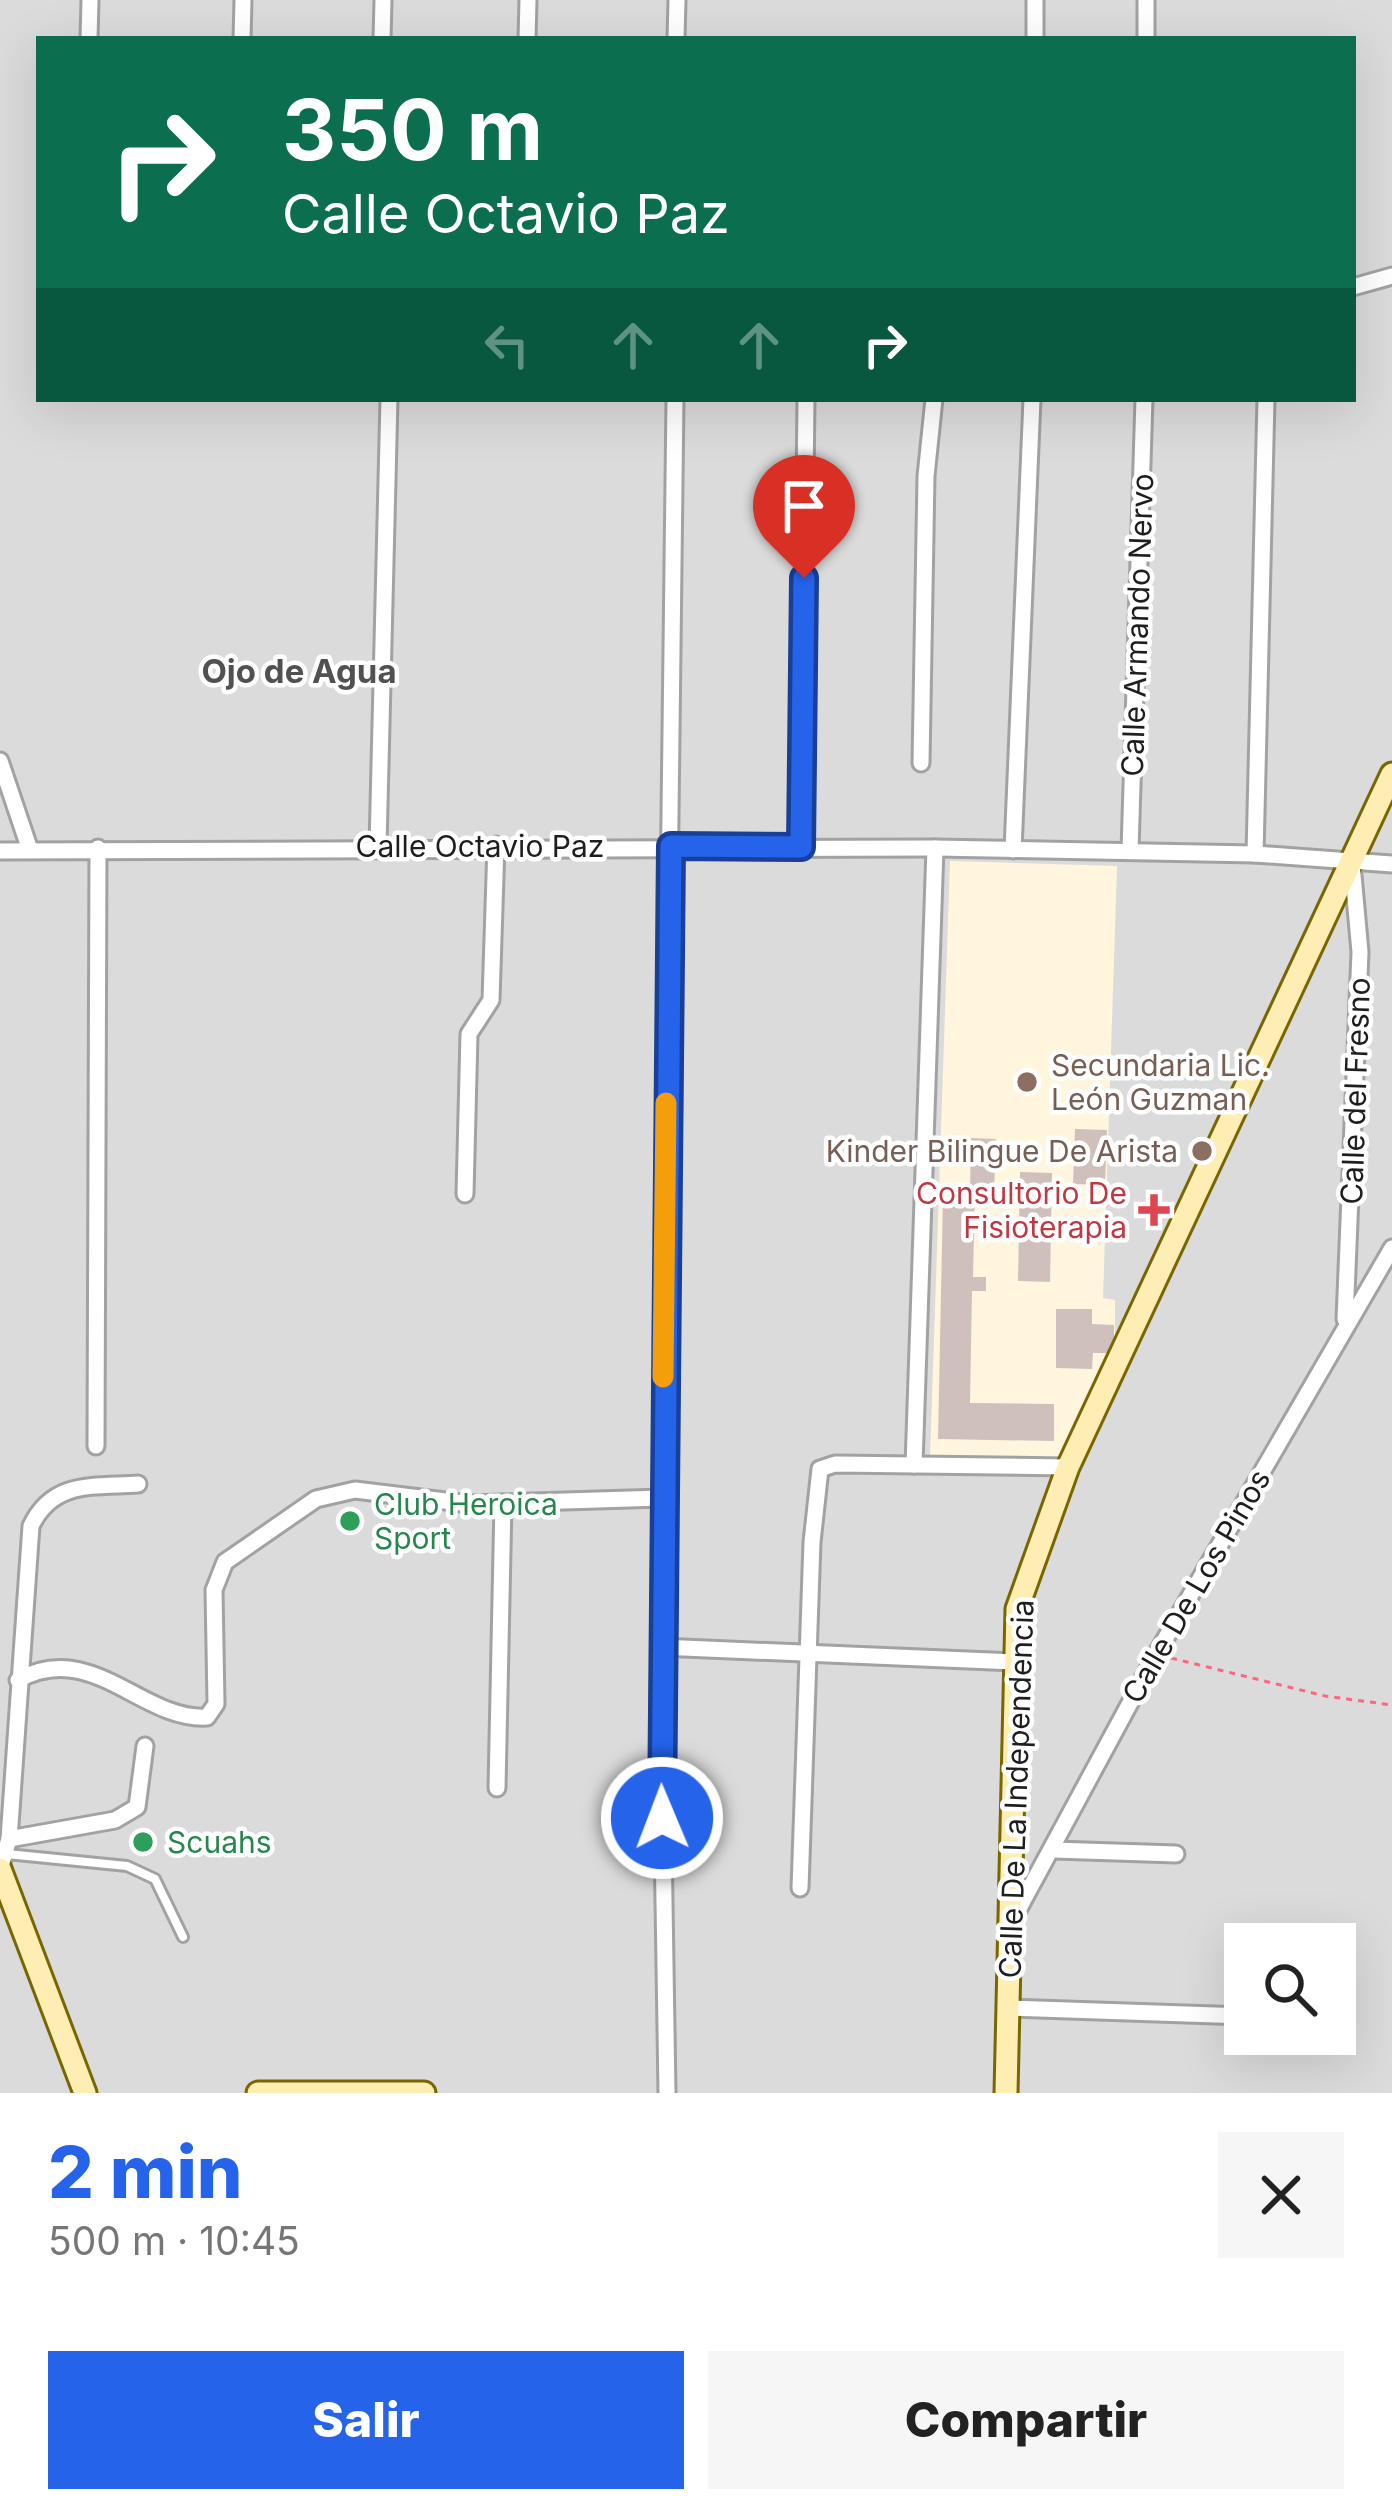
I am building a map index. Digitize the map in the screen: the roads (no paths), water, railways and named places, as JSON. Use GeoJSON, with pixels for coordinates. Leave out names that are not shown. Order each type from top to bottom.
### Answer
{"type":"FeatureCollection","features":[{"type":"Feature","properties":{"kind":"street"},"geometry":{"type":"LineString","coordinates":[[88,36],[90,0]]}},
{"type":"Feature","properties":{"kind":"street"},"geometry":{"type":"LineString","coordinates":[[242,0],[242,36]]}},
{"type":"Feature","properties":{"kind":"street"},"geometry":{"type":"LineString","coordinates":[[382,36],[383,0]]}},
{"type":"Feature","properties":{"kind":"street"},"geometry":{"type":"LineString","coordinates":[[527,36],[528,0]]}},
{"type":"Feature","properties":{"kind":"street"},"geometry":{"type":"LineString","coordinates":[[676,36],[677,0]]}},
{"type":"Feature","properties":{"kind":"street"},"geometry":{"type":"LineString","coordinates":[[1035,0],[1035,36]]}},
{"type":"Feature","properties":{"kind":"street"},"geometry":{"type":"LineString","coordinates":[[1146,0],[1147,36]]}},
{"type":"Feature","properties":{"kind":"street"},"geometry":{"type":"LineString","coordinates":[[1356,286],[1392,276]]}},
{"type":"Feature","properties":{"kind":"street"},"geometry":{"type":"LineString","coordinates":[[379,846],[388,402]]}},
{"type":"Feature","properties":{"kind":"street"},"geometry":{"type":"LineString","coordinates":[[667,2093],[660,1647],[675,402]]}},
{"type":"Feature","properties":{"kind":"street"},"geometry":{"type":"LineString","coordinates":[[801,847],[806,402]]}},
{"type":"Feature","properties":{"kind":"street"},"geometry":{"type":"LineString","coordinates":[[920,763],[926,476],[934,402]]}},
{"type":"Feature","properties":{"kind":"street"},"geometry":{"type":"LineString","coordinates":[[1013,850],[1032,402]]}},
{"type":"Feature","properties":{"kind":"street","name":"Calle Armando Nervo"},"geometry":{"type":"LineString","coordinates":[[1130,850],[1144,402]]}},
{"type":"Feature","properties":{"kind":"street"},"geometry":{"type":"LineString","coordinates":[[1255,854],[1266,402]]}},
{"type":"Feature","properties":{"kind":"street"},"geometry":{"type":"LineString","coordinates":[[0,760],[30,850]]}},
{"type":"Feature","properties":{"kind":"street","name":"Calle De La Independencia"},"geometry":{"type":"LineString","coordinates":[[1006,2093],[1017,1609],[1068,1468],[1392,774]]}},
{"type":"Feature","properties":{"kind":"street"},"geometry":{"type":"LineString","coordinates":[[465,1194],[469,1034],[491,1000],[496,845]]}},
{"type":"Feature","properties":{"kind":"street","name":"Calle Octavio Paz"},"geometry":{"type":"LineString","coordinates":[[0,850],[496,845],[935,848],[1255,854],[1392,864]]}},
{"type":"Feature","properties":{"kind":"street"},"geometry":{"type":"LineString","coordinates":[[96,1446],[98,848]]}},
{"type":"Feature","properties":{"kind":"street"},"geometry":{"type":"LineString","coordinates":[[914,1465],[935,848]]}},
{"type":"Feature","properties":{"kind":"street","name":"Calle del Fresno"},"geometry":{"type":"LineString","coordinates":[[1345,1322],[1360,952],[1352,861]]}},
{"type":"Feature","properties":{"kind":"street","name":"Calle De Los Pinos"},"geometry":{"type":"LineString","coordinates":[[1009,1928],[1156,1653],[1345,1322],[1392,1249]]}},
{"type":"Feature","properties":{"kind":"street"},"geometry":{"type":"LineString","coordinates":[[800,1888],[817,1474],[835,1464],[1068,1468]]}},
{"type":"Feature","properties":{"kind":"street"},"geometry":{"type":"LineString","coordinates":[[85,2093],[4,1858],[26,1550],[39,1508],[64,1489],[138,1484]]}},
{"type":"Feature","properties":{"kind":"street"},"geometry":{"type":"LineString","coordinates":[[18,1680],[38,1668],[61,1667],[124,1684],[188,1718],[207,1717],[215,1703],[214,1590],[224,1562],[316,1499],[355,1490],[455,1504],[662,1498]]}},
{"type":"Feature","properties":{"kind":"street"},"geometry":{"type":"LineString","coordinates":[[497,1788],[503,1503]]}},
{"type":"Feature","properties":{"kind":"street"},"geometry":{"type":"LineString","coordinates":[[660,1647],[1015,1662]]}},
{"type":"Feature","properties":{"kind":"street"},"geometry":{"type":"LineString","coordinates":[[4,1858],[116,1820],[137,1808],[145,1746]]}},
{"type":"Feature","properties":{"kind":"street"},"geometry":{"type":"LineString","coordinates":[[1054,1850],[1176,1854]]}},
{"type":"Feature","properties":{"kind":"street"},"geometry":{"type":"LineString","coordinates":[[1007,2008],[1224,2015]]}},
{"type":"Feature","properties":{"kind":"street"},"geometry":{"type":"LineString","coordinates":[[258,2093],[424,2093]]}},
{"type":"Feature","properties":{"kind":"lane"},"geometry":{"type":"LineString","coordinates":[[4,1858],[127,1866],[155,1879],[183,1937]]}},
{"type":"Feature","properties":{"kind":"place","name":"Secundaria Lic. León Guzman"},"geometry":{"type":"Point","coordinates":[1027,1082]}},
{"type":"Feature","properties":{"kind":"place","name":"Kinder Bilingue De Arista"},"geometry":{"type":"Point","coordinates":[1202,1151]}},
{"type":"Feature","properties":{"kind":"place","name":"Consultorio De Fisioterapia"},"geometry":{"type":"Point","coordinates":[1154,1210]}},
{"type":"Feature","properties":{"kind":"place","name":"Club Heroica Sport"},"geometry":{"type":"Point","coordinates":[350,1521]}},
{"type":"Feature","properties":{"kind":"place","name":"Scuahs"},"geometry":{"type":"Point","coordinates":[143,1842]}},
{"type":"Feature","properties":{"kind":"district","name":"Ojo de Agua"},"geometry":{"type":"Point","coordinates":[299,671]}}]}
